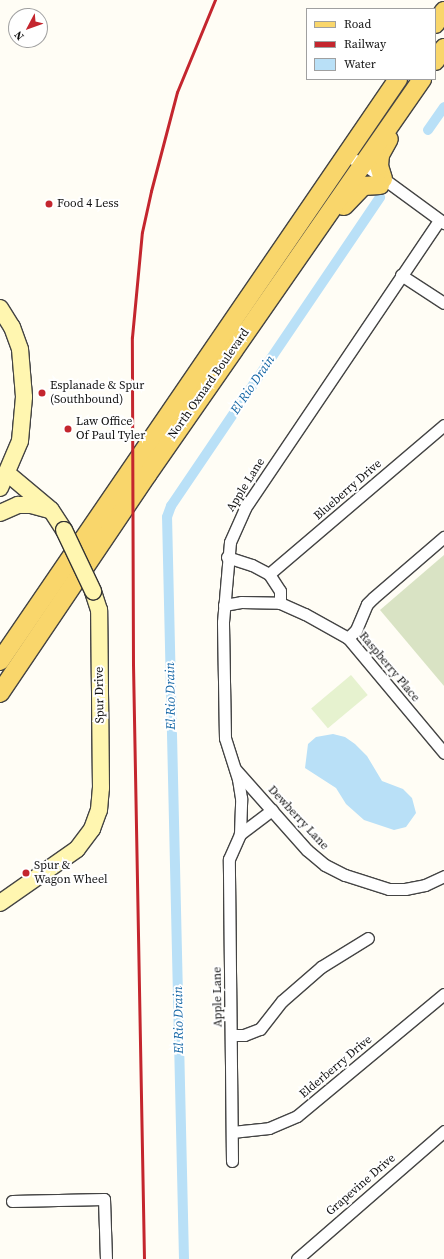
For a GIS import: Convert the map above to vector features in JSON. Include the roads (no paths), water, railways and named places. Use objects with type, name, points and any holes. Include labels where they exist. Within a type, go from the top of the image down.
[{"type":"main road","points":[[436,23],[444,11]]},
{"type":"main road","points":[[436,60],[444,48]]},
{"type":"main road","name":"North Oxnard Boulevard","points":[[0,661],[344,155],[397,80]]},
{"type":"main road","points":[[321,222],[341,208],[363,186],[382,182],[379,166],[380,155],[422,80]]},
{"type":"main road","name":"North Oxnard Boulevard","points":[[0,692],[321,222],[422,80]]},
{"type":"street","points":[[344,155],[420,208],[442,221]]},
{"type":"street","name":"Apple Lane","points":[[232,1161],[232,1035],[229,860],[240,834],[241,798],[225,741],[224,605],[227,557],[230,542],[245,508],[401,275],[442,221]]},
{"type":"street","points":[[401,275],[444,303]]},
{"type":"street","points":[[0,308],[12,327],[20,349],[23,370],[20,441],[3,481]]},
{"type":"street","name":"Blueberry Drive","points":[[270,574],[444,425]]},
{"type":"street","name":"Spur Drive","points":[[0,903],[77,849],[92,829],[99,810],[101,788],[99,610],[93,591],[64,530],[51,510],[3,481]]},
{"type":"street","points":[[0,513],[18,505],[31,505],[51,510]]},
{"type":"street","points":[[348,638],[356,630],[367,604],[444,537]]},
{"type":"street","points":[[227,557],[252,564],[270,574],[280,591],[280,603]]},
{"type":"street","name":"Raspberry Place","points":[[224,605],[241,602],[280,603],[305,614],[348,638],[444,753]]},
{"type":"street","name":"Dewberry Lane","points":[[233,766],[306,850],[325,865],[345,875],[389,889],[405,889],[425,885],[444,876]]},
{"type":"street","points":[[240,834],[272,810]]},
{"type":"street","points":[[232,1035],[244,1035],[260,1029],[282,1002],[320,967],[368,938]]},
{"type":"street","name":"Elderberry Drive","points":[[232,1132],[269,1128],[297,1116],[444,994]]},
{"type":"street","name":"Grapevine Drive","points":[[297,1259],[444,1131]]},
{"type":"street","points":[[12,1201],[104,1200],[106,1259]]},
{"type":"water","points":[[333,734],[345,737],[355,744],[367,756],[382,781],[403,789],[412,798],[416,813],[406,827],[394,830],[364,820],[346,804],[336,788],[305,768],[308,744],[316,737]]},
{"type":"waterway","points":[[428,130],[444,107]]},
{"type":"waterway","name":"El Rio Drain","points":[[184,1259],[167,517],[171,506],[380,197]]},
{"type":"railway","points":[[144,1259],[133,664],[132,337],[142,232],[151,191],[177,92],[215,0]]},
{"type":"place","name":"Food 4 Less","points":[[49,204]]},
{"type":"place","name":"Esplanade & Spur (Southbound)","points":[[42,393]]},
{"type":"place","name":"Law Office Of Paul Tyler","points":[[68,429]]},
{"type":"place","name":"Spur & Wagon Wheel","points":[[26,873]]}]
